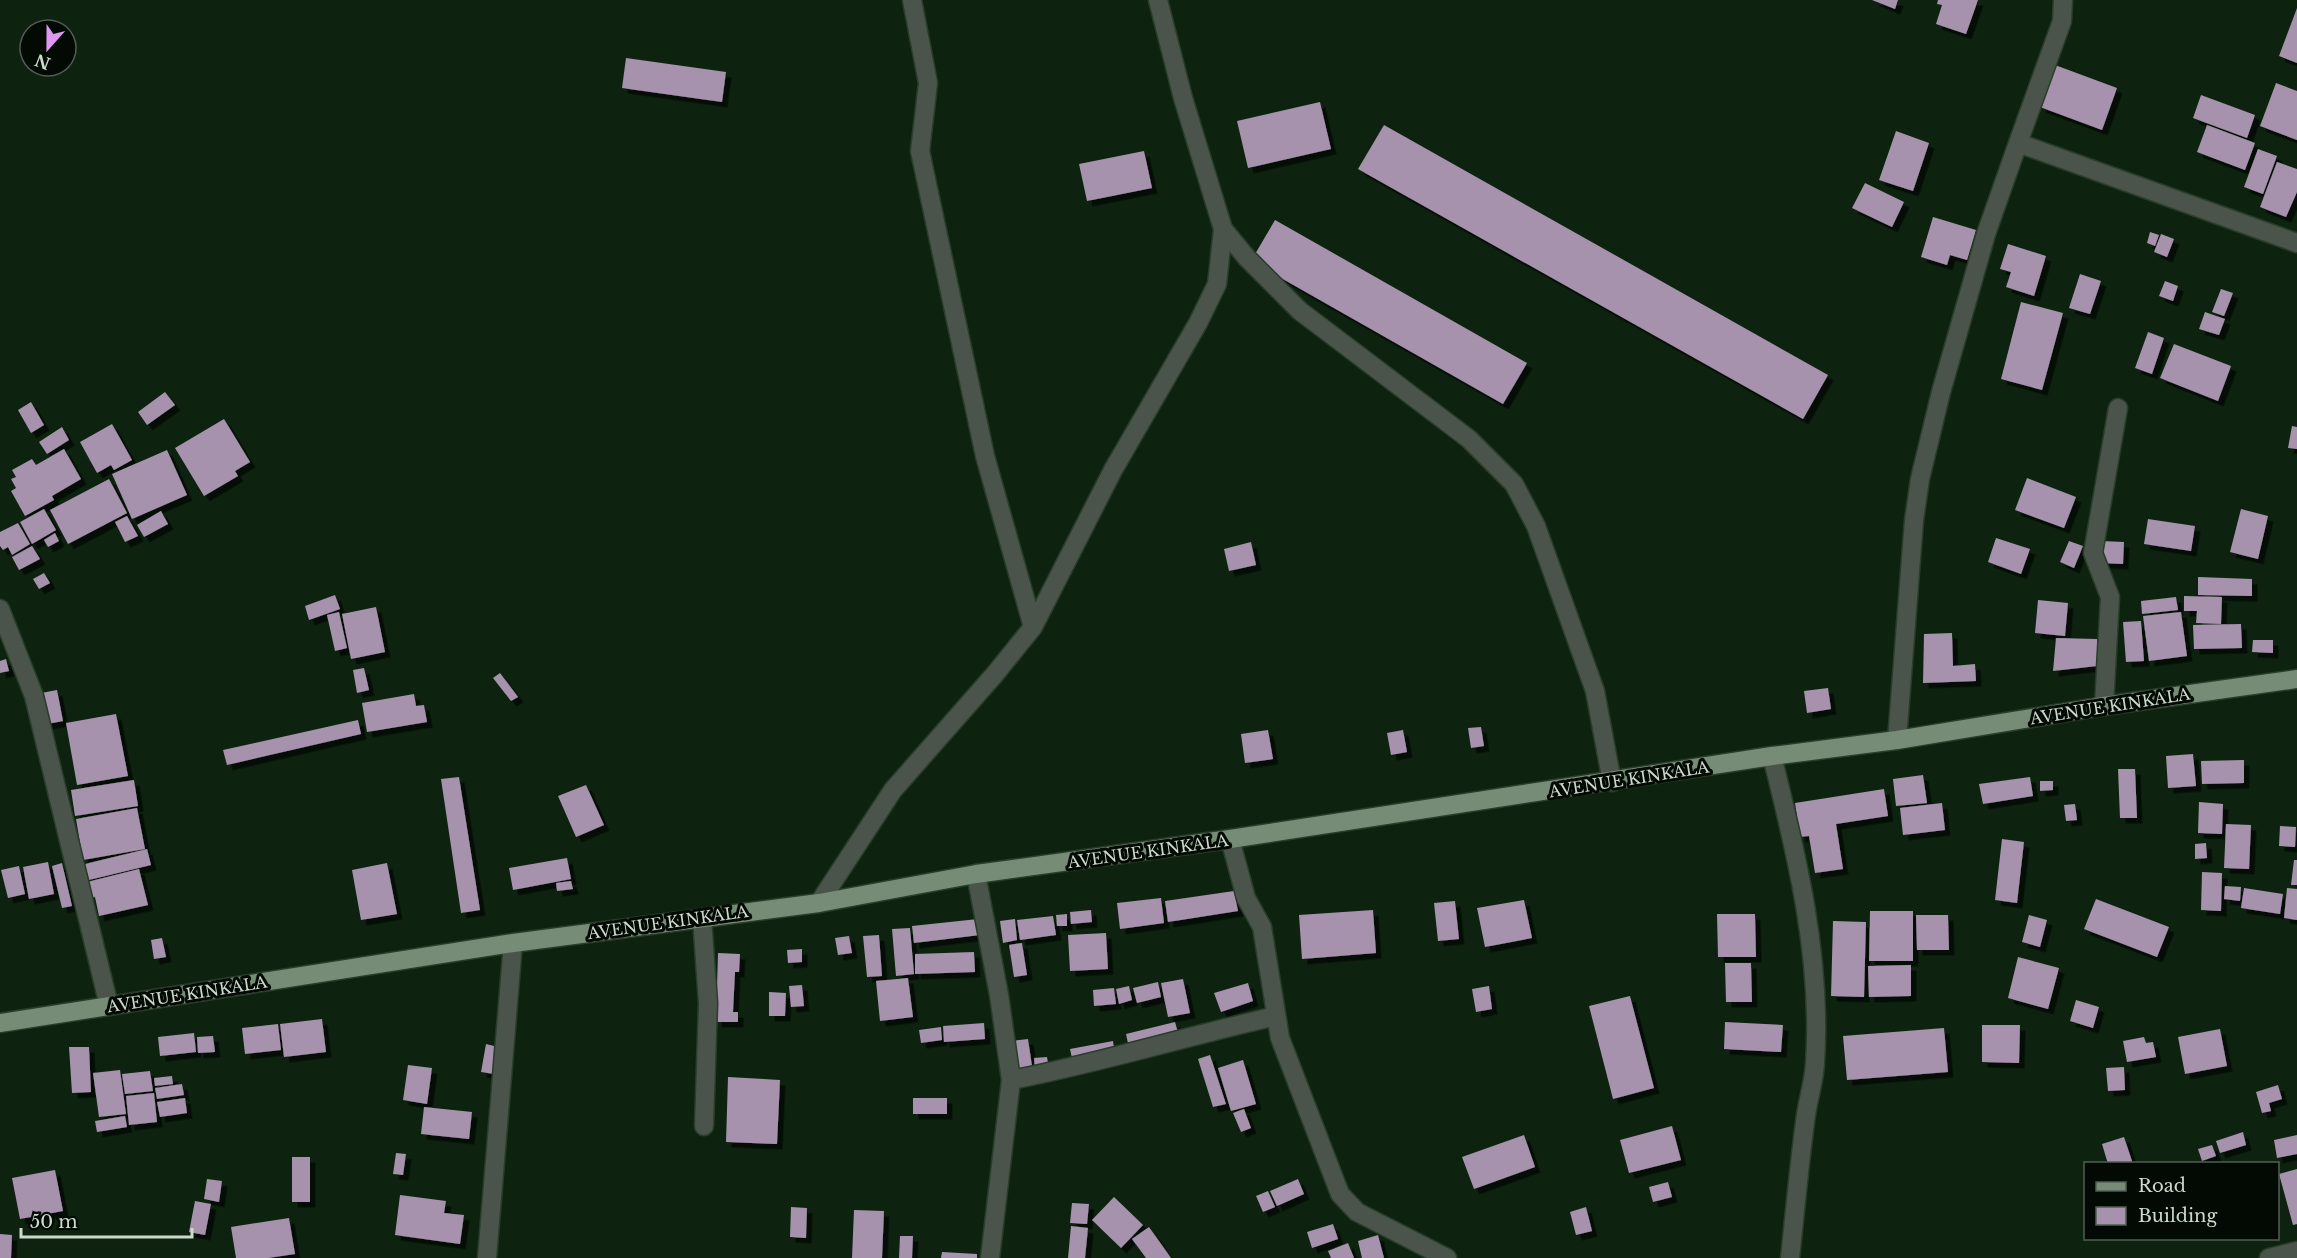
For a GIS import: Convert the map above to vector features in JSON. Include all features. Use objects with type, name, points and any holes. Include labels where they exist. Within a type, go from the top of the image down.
[{"type":"main road","name":"AVENUE KINKALA","points":[[0,1023],[513,943],[819,903],[976,874],[1230,840],[1772,756],[1897,740],[2104,706],[2297,679]]},
{"type":"street","points":[[912,0],[927,83],[920,151],[985,456],[1033,627]]},
{"type":"street","points":[[819,903],[893,790],[1033,627],[1113,470],[1198,322],[1216,284],[1222,229],[1183,98],[1158,0]]},
{"type":"street","points":[[1897,740],[1914,520],[1920,479],[1941,392],[1986,234],[2062,21],[2063,0]]},
{"type":"street","points":[[2018,143],[2297,243]]},
{"type":"street","points":[[1222,229],[1247,258],[1300,311],[1389,382],[1469,440],[1514,484],[1536,526],[1595,691],[1612,782]]},
{"type":"street","points":[[2104,706],[2110,597],[2093,553],[2118,408]]},
{"type":"street","points":[[0,609],[34,696],[109,1006]]},
{"type":"street","points":[[1772,756],[1800,869],[1813,966],[1816,1013],[1815,1064],[1805,1118],[1790,1258]]},
{"type":"street","points":[[1230,840],[1246,898],[1262,927],[1280,1038],[1340,1194],[1357,1212],[1447,1258]]},
{"type":"street","points":[[976,874],[999,995],[1011,1080],[990,1258]]},
{"type":"street","points":[[702,918],[708,1003],[704,1126]]},
{"type":"street","points":[[487,1258],[513,943]]},
{"type":"street","points":[[1011,1080],[1088,1065],[1203,1032],[1276,1016]]},
{"type":"street","points":[[2270,1258],[2297,1251]]},
{"type":"building","points":[[1872,0],[1898,0],[1895,9]]},
{"type":"building","points":[[1938,0],[1978,0],[1966,34],[1936,24],[1942,5],[1937,4]]},
{"type":"building","points":[[2297,8],[2297,63],[2279,56]]},
{"type":"building","points":[[626,58],[726,72],[722,102],[622,88]]},
{"type":"building","points":[[2055,65],[2117,88],[2102,130],[2040,107]]},
{"type":"building","points":[[2276,83],[2297,91],[2297,140],[2260,126]]},
{"type":"building","points":[[2201,95],[2255,115],[2247,138],[2193,118]]},
{"type":"building","points":[[1320,102],[1331,149],[1248,168],[1237,121]]},
{"type":"building","points":[[1384,125],[1828,375],[1803,419],[1358,169]]},
{"type":"building","points":[[2207,125],[2255,143],[2245,170],[2197,152]]},
{"type":"building","points":[[1896,131],[1929,143],[1913,191],[1879,180]]},
{"type":"building","points":[[2258,149],[2277,156],[2263,194],[2244,187]]},
{"type":"building","points":[[1144,151],[1152,188],[1087,201],[1079,164]]},
{"type":"building","points":[[2277,162],[2297,169],[2297,192],[2286,217],[2260,207]]},
{"type":"building","points":[[1865,183],[1904,202],[1892,227],[1852,208]]},
{"type":"building","points":[[1933,217],[1976,230],[1967,260],[1950,255],[1947,265],[1921,257]]},
{"type":"building","points":[[1275,220],[1527,363],[1503,404],[1251,261]]},
{"type":"building","points":[[2150,232],[2159,235],[2155,246],[2147,243]]},
{"type":"building","points":[[2161,234],[2174,239],[2167,257],[2154,252]]},
{"type":"building","points":[[2008,244],[2046,256],[2034,296],[2006,287],[2011,272],[2000,269]]},
{"type":"building","points":[[2080,274],[2101,281],[2090,314],[2069,308]]},
{"type":"building","points":[[2165,281],[2178,286],[2173,301],[2159,296]]},
{"type":"building","points":[[2221,289],[2233,293],[2224,316],[2212,312]]},
{"type":"building","points":[[2021,302],[2063,313],[2042,390],[2001,379]]},
{"type":"building","points":[[2205,312],[2225,319],[2219,335],[2199,329]]},
{"type":"building","points":[[2148,332],[2164,338],[2152,374],[2135,368]]},
{"type":"building","points":[[2174,344],[2231,366],[2218,401],[2160,378]]},
{"type":"building","points":[[165,392],[175,405],[147,425],[138,412]]},
{"type":"building","points":[[31,402],[44,425],[31,433],[18,410]]},
{"type":"building","points":[[224,419],[250,462],[235,471],[238,476],[204,496],[175,448]]},
{"type":"building","points":[[112,424],[132,460],[114,470],[111,465],[97,473],[80,442]]},
{"type":"building","points":[[2292,426],[2297,427],[2297,449],[2288,448]]},
{"type":"building","points":[[62,427],[69,440],[47,454],[39,442]]},
{"type":"building","points":[[64,449],[81,479],[52,496],[54,500],[25,516],[11,491],[16,488],[11,479],[16,477],[12,470],[32,459],[36,465]]},
{"type":"building","points":[[167,450],[187,495],[132,519],[112,474]]},
{"type":"building","points":[[2027,478],[2076,497],[2064,528],[2015,510]]},
{"type":"building","points":[[109,479],[127,513],[68,544],[50,510]]},
{"type":"building","points":[[44,509],[56,530],[32,544],[20,522]]},
{"type":"building","points":[[2241,509],[2268,516],[2258,559],[2230,552]]},
{"type":"building","points":[[161,511],[168,524],[144,537],[137,525]]},
{"type":"building","points":[[127,516],[138,536],[125,542],[115,522]]},
{"type":"building","points":[[2148,519],[2195,526],[2191,551],[2144,544]]},
{"type":"building","points":[[18,523],[30,544],[12,555],[8,547],[3,550],[0,546],[0,532]]},
{"type":"building","points":[[55,533],[59,541],[48,547],[44,540]]},
{"type":"building","points":[[1996,538],[2030,549],[2021,574],[1988,562]]},
{"type":"building","points":[[2069,541],[2083,546],[2074,568],[2060,562]]},
{"type":"building","points":[[2101,541],[2124,542],[2123,564],[2100,563]]},
{"type":"building","points":[[1251,542],[1256,565],[1229,571],[1224,549]]},
{"type":"building","points":[[32,546],[40,559],[19,570],[12,557]]},
{"type":"building","points":[[44,573],[50,583],[39,589],[33,579]]},
{"type":"building","points":[[2198,577],[2252,579],[2252,596],[2198,595]]},
{"type":"building","points":[[335,595],[340,609],[309,620],[305,606]]},
{"type":"building","points":[[2184,596],[2222,597],[2221,624],[2196,623],[2197,611],[2184,611]]},
{"type":"building","points":[[2176,597],[2178,610],[2142,614],[2141,601]]},
{"type":"building","points":[[2038,600],[2068,603],[2065,636],[2035,633]]},
{"type":"building","points":[[376,607],[385,652],[351,659],[342,614]]},
{"type":"building","points":[[339,612],[347,648],[335,651],[327,615]]},
{"type":"building","points":[[2181,612],[2187,656],[2149,661],[2143,616]]},
{"type":"building","points":[[2141,621],[2144,661],[2126,662],[2123,622]]},
{"type":"building","points":[[2241,624],[2242,648],[2194,649],[2193,625]]},
{"type":"building","points":[[1952,633],[1953,666],[1975,664],[1976,681],[1923,683],[1924,634]]},
{"type":"building","points":[[2056,638],[2097,639],[2097,666],[2053,671]]},
{"type":"building","points":[[2253,640],[2273,640],[2273,653],[2252,652]]},
{"type":"building","points":[[6,659],[9,671],[0,673],[0,661]]},
{"type":"building","points":[[364,668],[369,690],[357,693],[353,670]]},
{"type":"building","points":[[500,673],[518,697],[511,701],[493,678]]},
{"type":"building","points":[[1828,688],[1831,709],[1807,713],[1804,691]]},
{"type":"building","points":[[57,690],[63,721],[42,725],[36,694]]},
{"type":"building","points":[[414,694],[416,706],[424,705],[427,722],[367,732],[362,703]]},
{"type":"building","points":[[116,714],[128,776],[77,785],[66,723]]},
{"type":"building","points":[[358,720],[361,734],[227,765],[223,750]]},
{"type":"building","points":[[1481,727],[1484,746],[1471,748],[1468,728]]},
{"type":"building","points":[[1268,730],[1273,759],[1245,763],[1241,734]]},
{"type":"building","points":[[1403,730],[1407,752],[1391,755],[1387,733]]},
{"type":"building","points":[[2193,754],[2196,786],[2168,788],[2166,756]]},
{"type":"building","points":[[2244,760],[2244,783],[2202,784],[2201,761]]},
{"type":"building","points":[[2118,769],[2135,769],[2137,818],[2120,818]]},
{"type":"building","points":[[1923,775],[1927,803],[1896,806],[1893,779]]},
{"type":"building","points":[[459,777],[480,910],[461,913],[441,779]]},
{"type":"building","points":[[2030,777],[2033,796],[1983,804],[1979,784]]},
{"type":"building","points":[[134,780],[138,806],[75,816],[71,790]]},
{"type":"building","points":[[2040,781],[2053,781],[2053,790],[2040,791]]},
{"type":"building","points":[[586,785],[604,825],[576,837],[558,796]]},
{"type":"building","points":[[1884,789],[1888,816],[1836,824],[1843,869],[1815,873],[1809,836],[1800,837],[1795,803]]},
{"type":"building","points":[[2199,802],[2223,804],[2222,834],[2198,833]]},
{"type":"building","points":[[1942,803],[1945,830],[1903,835],[1900,808]]},
{"type":"building","points":[[2075,804],[2077,820],[2066,821],[2064,805]]},
{"type":"building","points":[[137,808],[145,849],[83,860],[76,819]]},
{"type":"building","points":[[2226,824],[2251,825],[2249,869],[2224,868]]},
{"type":"building","points":[[2280,826],[2296,827],[2295,847],[2279,846]]},
{"type":"building","points":[[2002,839],[2024,842],[2017,903],[1995,900]]},
{"type":"building","points":[[2206,843],[2207,858],[2195,859],[2195,844]]},
{"type":"building","points":[[147,849],[151,865],[89,880],[85,864]]},
{"type":"building","points":[[567,858],[571,879],[513,890],[509,868]]},
{"type":"building","points":[[2294,860],[2297,860],[2297,885],[2291,885]]},
{"type":"building","points":[[48,862],[54,894],[29,899],[23,867]]},
{"type":"building","points":[[62,863],[72,906],[62,908],[52,866]]},
{"type":"building","points":[[387,863],[397,914],[361,920],[352,870]]},
{"type":"building","points":[[19,866],[25,894],[8,898],[1,870]]},
{"type":"building","points":[[139,869],[148,905],[99,916],[95,897],[91,898],[87,882]]},
{"type":"building","points":[[2202,872],[2222,873],[2221,911],[2201,910]]},
{"type":"building","points":[[571,881],[573,889],[557,891],[556,883]]},
{"type":"building","points":[[2225,886],[2241,887],[2240,901],[2224,899]]},
{"type":"building","points":[[2244,888],[2283,894],[2280,914],[2241,908]]},
{"type":"building","points":[[2287,888],[2297,889],[2297,920],[2284,918]]},
{"type":"building","points":[[1234,891],[1238,911],[1168,922],[1165,901]]},
{"type":"building","points":[[1161,898],[1164,923],[1120,929],[1117,903]]},
{"type":"building","points":[[2096,899],[2169,927],[2157,957],[2084,929]]},
{"type":"building","points":[[1524,900],[1532,938],[1485,947],[1477,908]]},
{"type":"building","points":[[1455,901],[1459,939],[1438,941],[1434,903]]},
{"type":"building","points":[[1091,910],[1092,922],[1071,924],[1070,912]]},
{"type":"building","points":[[1373,910],[1376,953],[1302,959],[1299,915]]},
{"type":"building","points":[[1870,911],[1913,911],[1913,961],[1869,961]]},
{"type":"building","points":[[1067,914],[1067,926],[1057,926],[1056,915]]},
{"type":"building","points":[[1717,914],[1755,914],[1756,957],[1718,957]]},
{"type":"building","points":[[1916,915],[1948,915],[1949,950],[1917,950]]},
{"type":"building","points":[[2029,915],[2047,920],[2040,947],[2022,942]]},
{"type":"building","points":[[1053,916],[1056,935],[1020,940],[1017,920]]},
{"type":"building","points":[[978,919],[980,935],[914,943],[912,926]]},
{"type":"building","points":[[1015,919],[1017,940],[1003,943],[1000,921]]},
{"type":"building","points":[[1833,921],[1866,922],[1864,997],[1831,996]]},
{"type":"building","points":[[910,928],[914,974],[896,976],[892,929]]},
{"type":"building","points":[[1106,933],[1108,969],[1070,971],[1068,935]]},
{"type":"building","points":[[879,935],[882,976],[867,977],[863,936]]},
{"type":"building","points":[[849,936],[852,953],[838,955],[835,938]]},
{"type":"building","points":[[162,938],[166,957],[154,959],[151,940]]},
{"type":"building","points":[[1022,943],[1027,975],[1014,977],[1009,945]]},
{"type":"building","points":[[802,949],[802,962],[788,963],[787,950]]},
{"type":"building","points":[[974,952],[975,972],[915,974],[915,954]]},
{"type":"building","points":[[718,953],[740,954],[739,972],[735,972],[733,1012],[738,1012],[738,1022],[716,1022]]},
{"type":"building","points":[[2018,957],[2059,968],[2048,1009],[2008,998]]},
{"type":"building","points":[[1725,963],[1751,963],[1752,1002],[1726,1002]]},
{"type":"building","points":[[1911,965],[1911,996],[1869,997],[1868,966]]},
{"type":"building","points":[[908,978],[913,1017],[880,1021],[876,981]]},
{"type":"building","points":[[1183,979],[1190,1013],[1168,1017],[1161,983]]},
{"type":"building","points":[[1158,982],[1161,997],[1137,1003],[1133,988]]},
{"type":"building","points":[[1248,983],[1253,1001],[1221,1012],[1214,993]]},
{"type":"building","points":[[802,985],[804,1006],[791,1007],[789,986]]},
{"type":"building","points":[[1129,986],[1132,1000],[1119,1004],[1116,989]]},
{"type":"building","points":[[1489,986],[1492,1009],[1476,1012],[1472,989]]},
{"type":"building","points":[[1114,988],[1116,1004],[1094,1006],[1093,990]]},
{"type":"building","points":[[769,992],[786,993],[785,1016],[769,1016]]},
{"type":"building","points":[[1630,996],[1654,1088],[1613,1099],[1589,1006]]},
{"type":"building","points":[[2076,1000],[2099,1007],[2093,1028],[2070,1021]]},
{"type":"building","points":[[322,1019],[326,1052],[284,1057],[280,1024]]},
{"type":"building","points":[[1175,1022],[1179,1036],[1129,1048],[1126,1034]]},
{"type":"building","points":[[1725,1022],[1783,1025],[1781,1052],[1724,1049]]},
{"type":"building","points":[[984,1023],[985,1039],[944,1042],[943,1026]]},
{"type":"building","points":[[278,1024],[281,1050],[245,1054],[242,1028]]},
{"type":"building","points":[[1982,1025],[2020,1025],[2019,1063],[1982,1062]]},
{"type":"building","points":[[941,1027],[942,1040],[921,1043],[919,1030]]},
{"type":"building","points":[[1944,1028],[1948,1072],[1847,1080],[1843,1036]]},
{"type":"building","points":[[2220,1029],[2227,1066],[2185,1074],[2178,1037]]},
{"type":"building","points":[[194,1033],[196,1052],[160,1056],[158,1037]]},
{"type":"building","points":[[213,1036],[215,1052],[198,1053],[197,1037]]},
{"type":"building","points":[[2144,1037],[2146,1043],[2153,1042],[2156,1057],[2127,1062],[2123,1041]]},
{"type":"building","points":[[1028,1039],[1033,1073],[1016,1076],[1011,1041]]},
{"type":"building","points":[[1113,1041],[1115,1054],[1073,1063],[1070,1049]]},
{"type":"building","points":[[486,1044],[498,1047],[494,1074],[481,1072]]},
{"type":"building","points":[[69,1047],[89,1047],[91,1092],[72,1093]]},
{"type":"building","points":[[1210,1055],[1226,1104],[1213,1107],[1198,1059]]},
{"type":"building","points":[[1047,1057],[1049,1068],[1035,1070],[1034,1058]]},
{"type":"building","points":[[1243,1060],[1256,1104],[1231,1111],[1218,1068]]},
{"type":"building","points":[[408,1065],[432,1068],[427,1104],[403,1100]]},
{"type":"building","points":[[2124,1067],[2125,1090],[2108,1091],[2106,1068]]},
{"type":"building","points":[[120,1070],[126,1114],[99,1117],[93,1073]]},
{"type":"building","points":[[150,1071],[153,1091],[125,1094],[122,1074]]},
{"type":"building","points":[[172,1076],[173,1084],[155,1086],[154,1078]]},
{"type":"building","points":[[728,1077],[780,1080],[777,1144],[726,1142]]},
{"type":"building","points":[[182,1084],[184,1095],[157,1099],[155,1088]]},
{"type":"building","points":[[2278,1085],[2282,1099],[2269,1103],[2271,1111],[2262,1113],[2256,1092]]},
{"type":"building","points":[[154,1093],[157,1122],[129,1125],[126,1096]]},
{"type":"building","points":[[185,1098],[187,1113],[160,1117],[157,1102]]},
{"type":"building","points":[[913,1098],[947,1098],[947,1114],[913,1114]]},
{"type":"building","points":[[424,1107],[472,1112],[469,1139],[421,1134]]},
{"type":"building","points":[[1244,1109],[1251,1128],[1241,1132],[1233,1113]]},
{"type":"building","points":[[125,1116],[127,1127],[97,1132],[95,1121]]},
{"type":"building","points":[[1672,1126],[1681,1160],[1629,1173],[1620,1140]]},
{"type":"building","points":[[2243,1132],[2246,1145],[2220,1153],[2216,1141]]},
{"type":"building","points":[[1524,1135],[1535,1167],[1474,1189],[1462,1157]]},
{"type":"building","points":[[2297,1135],[2297,1154],[2277,1158],[2274,1140]]},
{"type":"building","points":[[2124,1137],[2132,1162],[2107,1162],[2102,1144]]},
{"type":"building","points":[[2212,1145],[2216,1156],[2202,1161],[2198,1149]]},
{"type":"building","points":[[396,1153],[406,1154],[403,1175],[393,1174]]},
{"type":"building","points":[[292,1157],[310,1157],[310,1202],[292,1202]]},
{"type":"building","points":[[2297,1169],[2297,1224],[2293,1225],[2279,1174]]},
{"type":"building","points":[[55,1170],[63,1211],[20,1219],[12,1178]]},
{"type":"building","points":[[207,1179],[222,1181],[219,1202],[204,1199]]},
{"type":"building","points":[[1298,1179],[1304,1194],[1277,1206],[1270,1191]]},
{"type":"building","points":[[1668,1182],[1672,1197],[1653,1202],[1649,1187]]},
{"type":"building","points":[[1268,1191],[1275,1207],[1263,1212],[1256,1196]]},
{"type":"building","points":[[400,1195],[446,1201],[444,1213],[464,1215],[460,1244],[395,1235]]},
{"type":"building","points":[[1114,1197],[1143,1225],[1121,1248],[1092,1220]]},
{"type":"building","points":[[195,1201],[211,1204],[205,1235],[189,1232]]},
{"type":"building","points":[[1072,1203],[1089,1204],[1087,1224],[1070,1223]]},
{"type":"building","points":[[791,1207],[807,1208],[806,1238],[790,1237]]},
{"type":"building","points":[[1586,1207],[1592,1231],[1576,1235],[1570,1212]]},
{"type":"building","points":[[854,1210],[884,1211],[882,1258],[852,1258]]},
{"type":"building","points":[[289,1218],[295,1254],[268,1258],[236,1258],[231,1227]]},
{"type":"building","points":[[1333,1224],[1338,1239],[1312,1248],[1307,1232]]},
{"type":"building","points":[[1071,1226],[1088,1228],[1085,1258],[1068,1258]]},
{"type":"building","points":[[1149,1227],[1171,1258],[1146,1258],[1132,1239]]},
{"type":"building","points":[[0,1234],[12,1235],[11,1258],[0,1258]]},
{"type":"building","points":[[1378,1235],[1384,1258],[1362,1258],[1358,1241]]},
{"type":"building","points":[[900,1236],[913,1236],[912,1258],[899,1258]]},
{"type":"building","points":[[1348,1243],[1354,1258],[1331,1258],[1328,1251]]},
{"type":"building","points":[[942,1252],[977,1254],[977,1258],[941,1258]]}]
